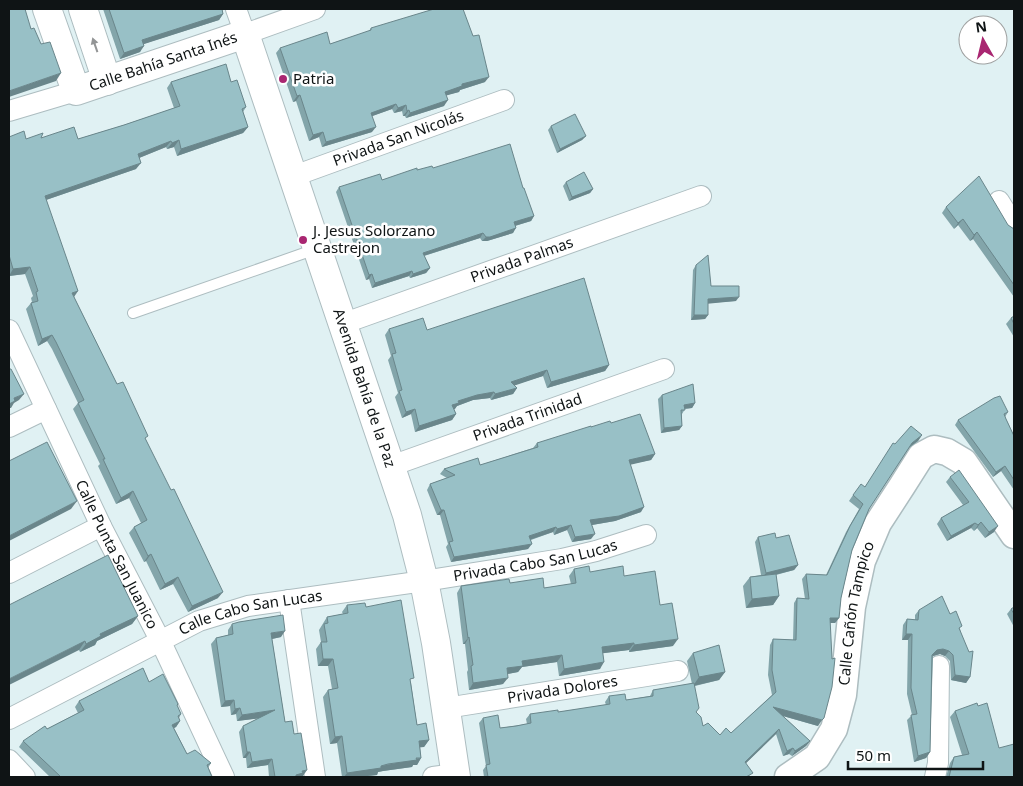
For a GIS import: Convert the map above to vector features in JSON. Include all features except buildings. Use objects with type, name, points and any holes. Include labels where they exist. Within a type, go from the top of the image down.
[{"type":"main road","points":[[47,9],[76,91]]},
{"type":"main road","points":[[83,9],[107,81]]},
{"type":"main road","name":"Calle Bahía Santa Inés","points":[[76,91],[245,34]]},
{"type":"main road","name":"Avenida Bahía de la Paz","points":[[245,34],[407,515],[424,581],[446,708],[448,776]]},
{"type":"street","name":"Avenida Bahía de la Paz","points":[[236,9],[245,34]]},
{"type":"street","name":"Calle Bahía Santa Inés","points":[[245,34],[315,9]]},
{"type":"street","name":"Calle Bahía Santa Inés","points":[[9,110],[76,91]]},
{"type":"street","name":"Privada San Nicolás","points":[[294,176],[504,100]]},
{"type":"street","name":"Privada Palmas","points":[[342,324],[701,196]]},
{"type":"street","points":[[999,201],[1014,225]]},
{"type":"street","name":"Calle Punta San Juanico","points":[[9,330],[101,526],[160,640],[224,777]]},
{"type":"street","name":"Privada Trinidad","points":[[391,466],[664,370]]},
{"type":"street","points":[[9,427],[46,409]]},
{"type":"street","name":"Calle Cañón Tampico","points":[[788,777],[817,757],[834,730],[843,695],[852,607],[862,561],[878,523],[921,456],[934,449],[947,452],[964,462],[1014,534]]},
{"type":"street","points":[[9,573],[101,526]]},
{"type":"street","name":"Privada Cabo San Lucas","points":[[424,581],[562,559],[596,551],[646,535]]},
{"type":"street","name":"Calle Cabo San Lucas","points":[[9,719],[198,621],[222,613],[248,606],[424,581]]},
{"type":"street","points":[[289,600],[315,777]]},
{"type":"street","points":[[935,777],[938,763],[939,666]]},
{"type":"street","name":"Privada Dolores","points":[[446,708],[678,671]]},
{"type":"street","points":[[9,760],[25,777]]},
{"type":"lane","points":[[133,314],[317,248]]},
{"type":"place","name":"Patria","points":[[283,79]]},
{"type":"place","name":"J. Jesus Solorzano Castrejon","points":[[303,240]]}]
